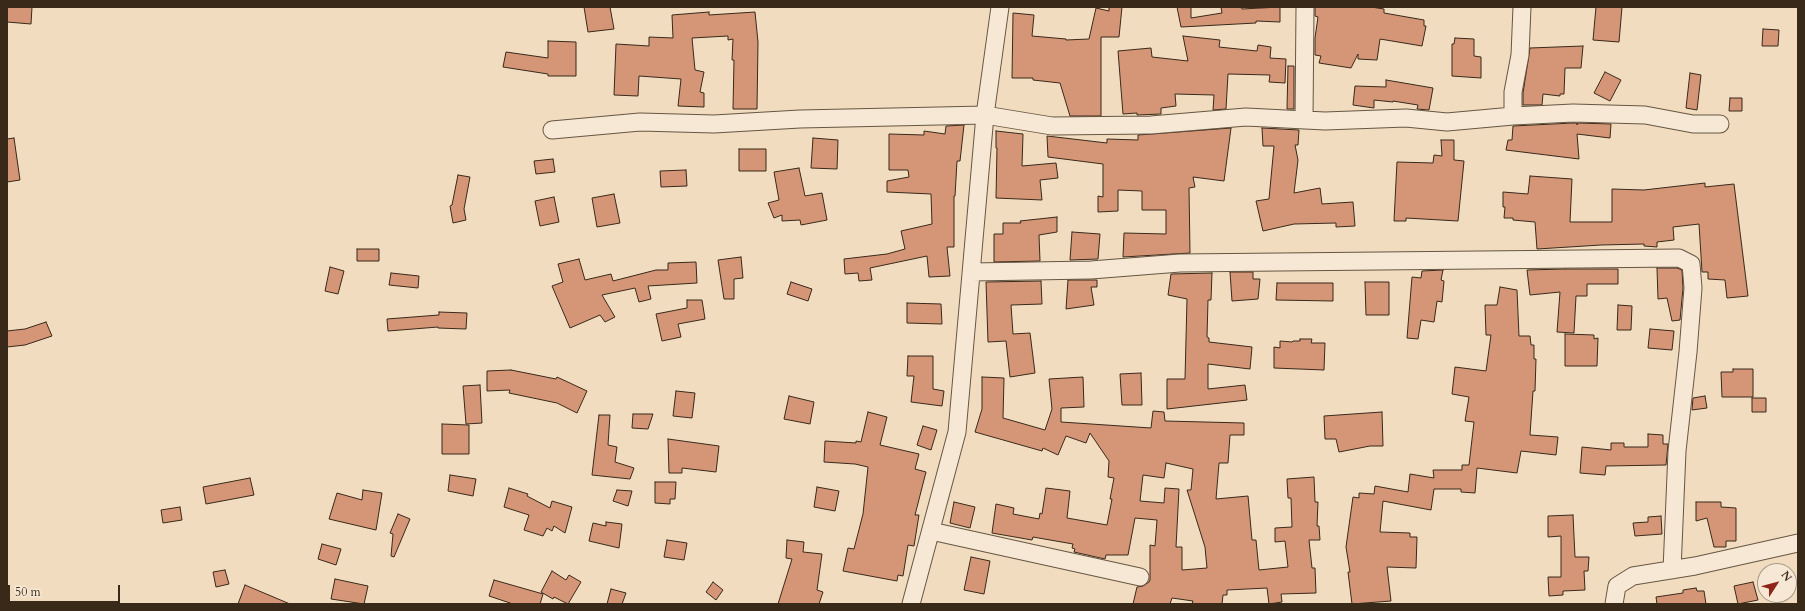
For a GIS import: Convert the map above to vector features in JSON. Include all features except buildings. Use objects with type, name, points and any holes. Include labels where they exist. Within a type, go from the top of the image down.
[{"type":"street","points":[[911,604],[958,432],[985,115],[1000,7]]},
{"type":"street","points":[[1304,120],[1305,7]]},
{"type":"street","points":[[1513,116],[1513,92],[1520,55],[1522,7]]},
{"type":"street","points":[[552,130],[640,122],[714,124],[800,119],[985,115],[1052,126],[1151,125],[1246,117],[1325,121],[1406,118],[1448,122],[1513,116],[1573,113],[1645,115],[1693,124],[1720,124]]},
{"type":"street","points":[[972,272],[1091,270],[1180,263],[1679,258],[1691,264],[1694,288],[1677,451],[1672,570]]},
{"type":"street","points":[[931,531],[1140,577]]},
{"type":"street","points":[[1614,604],[1615,590],[1617,586],[1624,580],[1633,576],[1672,570],[1798,543]]}]
